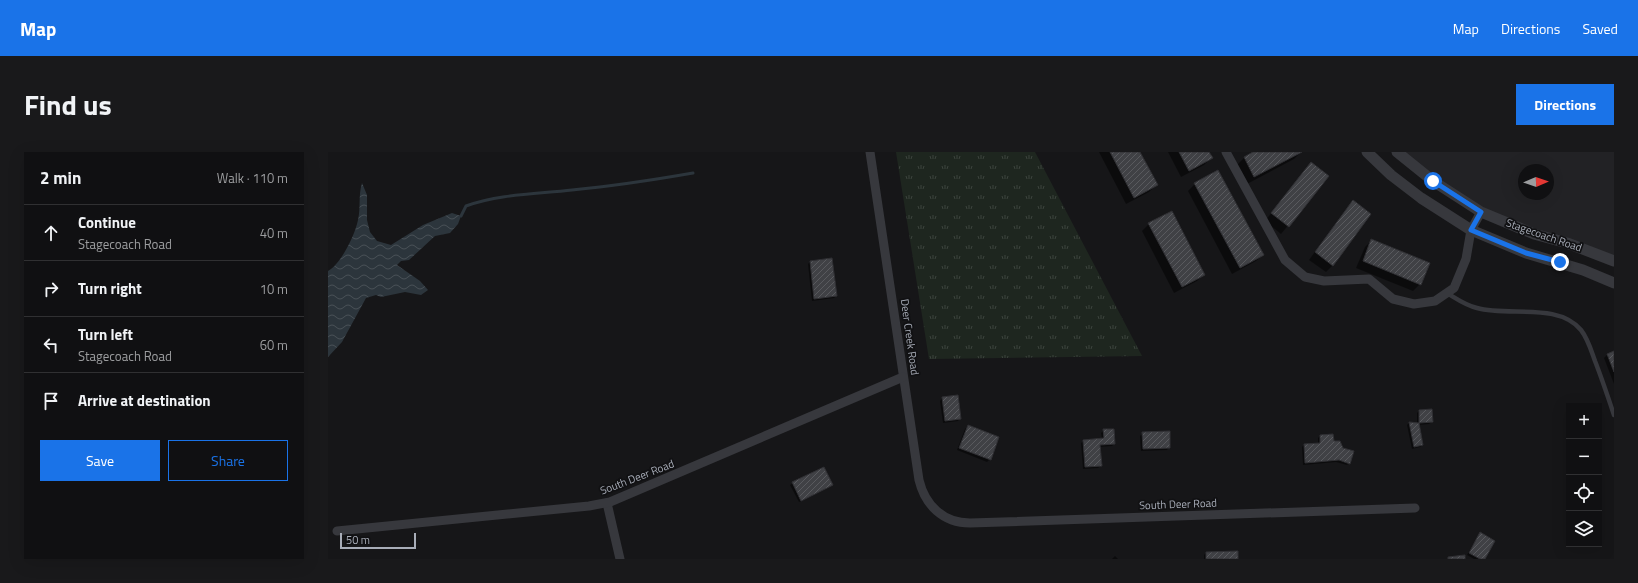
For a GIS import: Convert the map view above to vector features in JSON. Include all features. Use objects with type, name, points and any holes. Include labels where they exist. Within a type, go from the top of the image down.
[{"type":"street","name":"Deer Creek Road","points":[[870,152],[918,480],[927,502],[944,517]]},
{"type":"street","points":[[1226,152],[1285,260],[1305,278],[1324,281],[1369,279],[1393,299],[1414,304],[1435,301],[1454,288],[1466,259],[1471,230],[1481,212]]},
{"type":"street","name":"Stagecoach Road","points":[[1367,152],[1391,175],[1421,198],[1471,230],[1526,253],[1584,270],[1614,284]]},
{"type":"street","name":"Stagecoach Road","points":[[1397,152],[1433,181],[1481,212],[1534,234],[1592,252],[1614,261]]},
{"type":"street","name":"South Deer Road","points":[[337,531],[607,503],[628,496],[903,376]]},
{"type":"street","points":[[607,503],[620,559]]},
{"type":"street","name":"South Deer Road","points":[[944,517],[955,521],[970,523],[1415,508]]},
{"type":"lane","points":[[1447,293],[1462,303],[1478,308],[1527,313],[1546,313],[1563,316],[1574,323],[1587,338],[1606,387],[1614,415]]},
{"type":"shaded area","points":[[1397,152],[1614,152],[1614,261],[1481,212]]},
{"type":"green space","points":[[896,152],[1035,152],[1142,356],[929,359]]},
{"type":"water","points":[[362,183],[367,195],[367,220],[370,232],[377,241],[391,245],[423,225],[452,213],[461,216],[458,224],[450,233],[435,236],[409,260],[401,261],[397,265],[420,281],[428,290],[421,295],[405,292],[381,297],[376,295],[366,298],[342,342],[328,357],[328,271],[338,262],[354,233],[359,215]]},
{"type":"building","points":[[1110,152],[1140,152],[1158,185],[1134,198]]},
{"type":"building","points":[[1179,152],[1209,152],[1213,158],[1189,171]]},
{"type":"building","points":[[1253,152],[1302,152],[1254,177],[1244,157]]},
{"type":"building","points":[[1311,162],[1329,176],[1289,227],[1271,213]]},
{"type":"building","points":[[1218,170],[1264,255],[1240,268],[1194,183]]},
{"type":"building","points":[[1353,200],[1371,214],[1333,266],[1315,252]]},
{"type":"building","points":[[1172,211],[1205,275],[1182,287],[1148,223]]},
{"type":"building","points":[[1371,239],[1430,263],[1421,285],[1363,261]]},
{"type":"building","points":[[832,258],[837,296],[814,299],[810,261]]},
{"type":"building","points":[[1614,351],[1614,372],[1607,354]]},
{"type":"building","points":[[958,395],[961,419],[945,421],[942,397]]},
{"type":"building","points":[[1432,409],[1433,422],[1419,423],[1419,410]]},
{"type":"building","points":[[1409,422],[1419,423],[1423,445],[1414,447]]},
{"type":"building","points":[[968,425],[999,437],[991,460],[959,448]]},
{"type":"building","points":[[1103,429],[1114,429],[1115,444],[1100,445],[1102,466],[1085,467],[1083,440],[1104,438]]},
{"type":"building","points":[[1170,431],[1170,448],[1143,449],[1142,432]]},
{"type":"building","points":[[1333,434],[1334,441],[1340,441],[1343,448],[1354,451],[1350,464],[1339,460],[1305,463],[1304,444],[1320,443],[1320,435]]},
{"type":"building","points":[[824,467],[833,485],[801,501],[792,482]]},
{"type":"building","points":[[1480,532],[1495,541],[1485,559],[1480,559],[1469,553]]},
{"type":"building","points":[[1238,551],[1238,559],[1206,559],[1206,552]]},
{"type":"building","points":[[1465,555],[1465,559],[1448,559],[1448,557]]},
{"type":"waterway","points":[[461,216],[466,206],[492,199],[618,185],[693,173]]},
{"type":"route","points":[[1433,181],[1481,212],[1471,230],[1526,253],[1560,262]]}]
